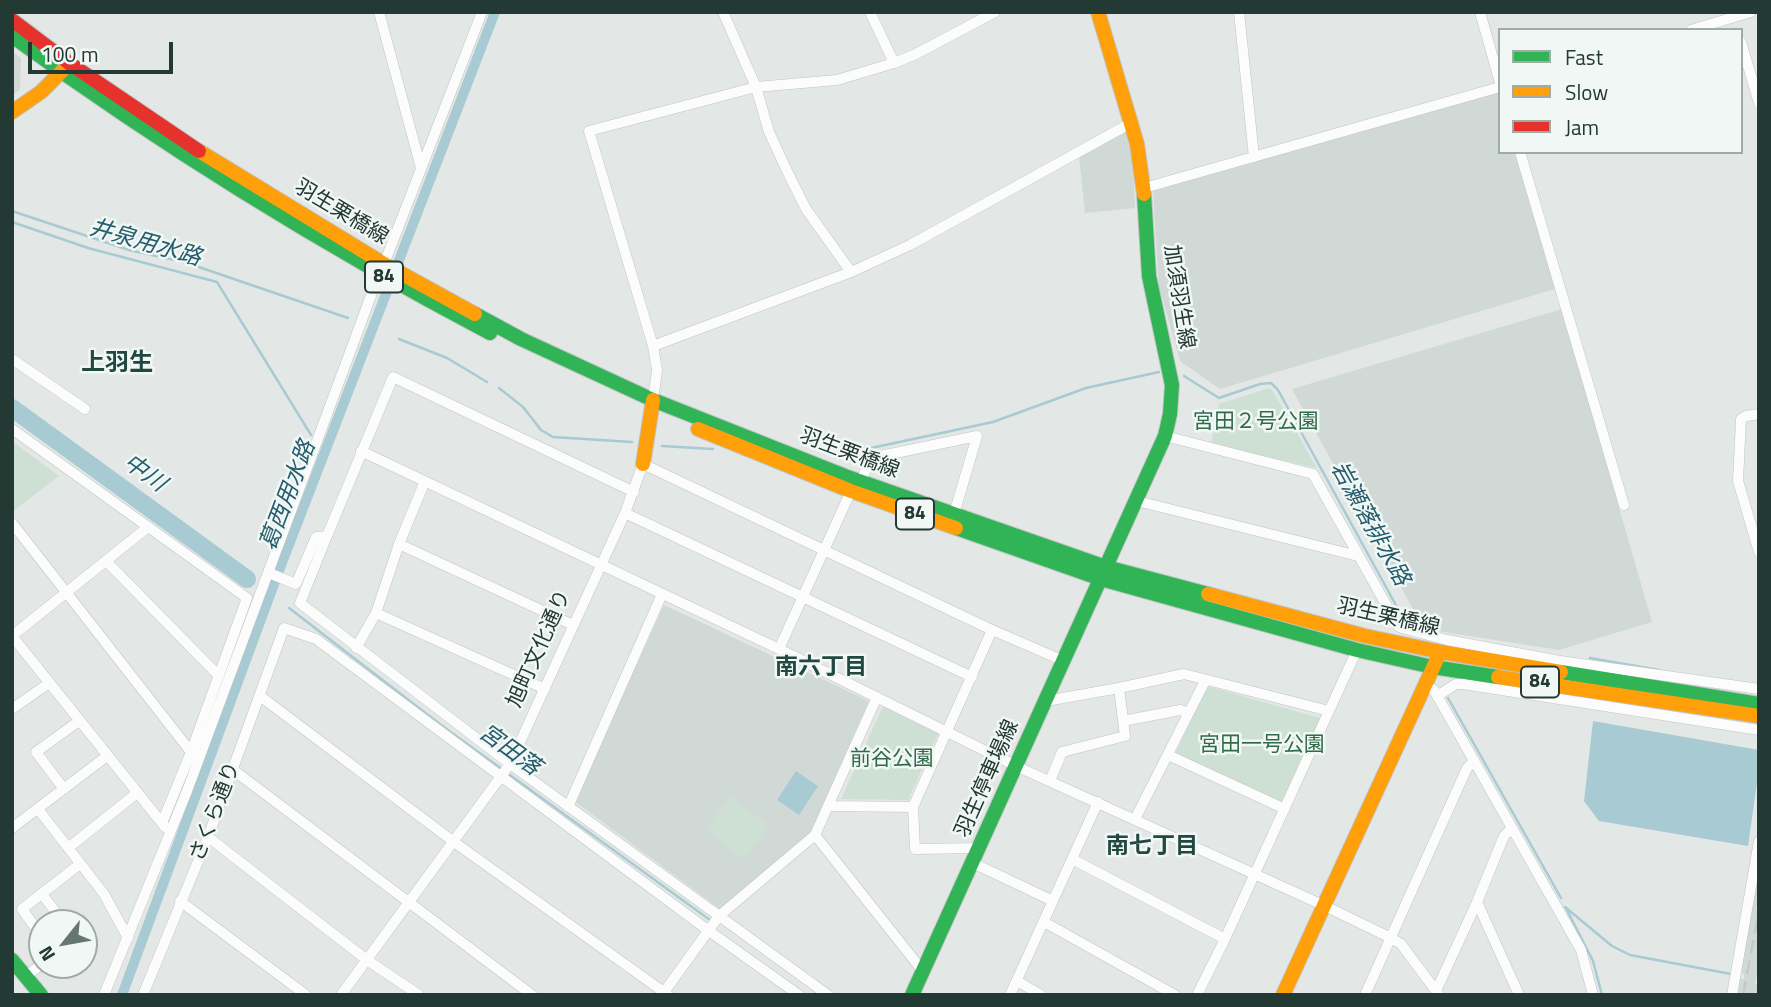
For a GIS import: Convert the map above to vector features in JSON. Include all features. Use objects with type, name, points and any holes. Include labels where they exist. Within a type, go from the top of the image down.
[{"type":"main road","name":"加須羽生線","points":[[1098,12],[1137,144],[1144,188],[1149,276],[1172,385],[1165,436],[1103,573]]},
{"type":"main road","name":"羽生栗橋線","points":[[12,20],[66,68],[195,163],[382,269],[652,404],[856,486],[1103,573],[1357,650],[1433,667],[1759,704]]},
{"type":"main road","name":"羽生栗橋線","points":[[12,36],[66,68]]},
{"type":"main road","points":[[12,112],[41,92],[66,68]]},
{"type":"main road","name":"旭町文化通り","points":[[643,464],[652,404]]},
{"type":"main road","name":"羽生栗橋線","points":[[856,486],[954,514],[1103,573],[1365,635],[1444,646],[1759,716]]},
{"type":"main road","name":"羽生停車場線","points":[[918,992],[922,971],[1018,767],[1103,573]]},
{"type":"main road","points":[[1283,995],[1444,646]]},
{"type":"main road","points":[[12,960],[41,995]]},
{"type":"street","points":[[379,12],[421,169]]},
{"type":"street","points":[[104,995],[170,832],[482,12]]},
{"type":"street","points":[[723,12],[756,87],[769,132],[787,171],[806,209],[851,272]]},
{"type":"street","points":[[870,12],[894,63]]},
{"type":"street","points":[[652,404],[657,370],[653,346],[589,131],[756,87],[837,80],[916,54],[995,12]]},
{"type":"street","points":[[1239,12],[1254,157]]},
{"type":"street","points":[[1480,12],[1498,78]]},
{"type":"street","points":[[1697,28],[1733,15],[1751,12]]},
{"type":"street","points":[[1743,49],[1759,103]]},
{"type":"street","points":[[1144,188],[1498,86]]},
{"type":"street","points":[[653,346],[851,272],[910,246],[1131,123]]},
{"type":"street","points":[[1521,154],[1624,505]]},
{"type":"street","points":[[12,359],[85,409]]},
{"type":"street","points":[[634,492],[393,377],[300,603],[510,764],[828,995]]},
{"type":"street","points":[[1759,414],[1746,415],[1741,419],[1738,481],[1759,552]]},
{"type":"street","points":[[12,429],[247,598],[162,823]]},
{"type":"street","points":[[779,649],[871,458],[977,436],[954,514]]},
{"type":"street","points":[[1165,436],[1313,474],[1398,626],[1444,646],[1759,689]]},
{"type":"street","points":[[361,451],[779,649],[1018,767],[1391,938],[1401,944],[1438,993],[1504,836],[1512,828]]},
{"type":"street","points":[[643,464],[1063,661]]},
{"type":"street","name":"旭町文化通り","points":[[341,995],[510,764],[625,513],[643,464]]},
{"type":"street","points":[[356,648],[376,613],[399,544],[425,481]]},
{"type":"street","points":[[1137,500],[1358,556]]},
{"type":"street","points":[[625,513],[972,677]]},
{"type":"street","points":[[12,523],[191,752]]},
{"type":"street","points":[[148,527],[12,636],[170,832]]},
{"type":"street","points":[[269,573],[296,584],[316,537],[327,536]]},
{"type":"street","points":[[399,544],[573,625]]},
{"type":"street","points":[[106,561],[219,676]]},
{"type":"street","points":[[568,807],[662,594]]},
{"type":"street","points":[[376,613],[545,689]]},
{"type":"street","name":"さくら通り","points":[[143,995],[208,836],[284,628],[316,639],[500,776]]},
{"type":"street","points":[[980,848],[915,849],[913,807],[992,630]]},
{"type":"street","points":[[1197,995],[1357,650]]},
{"type":"street","points":[[1046,701],[1184,674],[1329,711]]},
{"type":"street","points":[[1135,819],[1205,681]]},
{"type":"street","points":[[12,709],[49,683]]},
{"type":"street","points":[[1437,696],[1456,684],[1463,684],[1759,730]]},
{"type":"street","points":[[1424,685],[1434,690],[1581,950],[1593,995]]},
{"type":"street","points":[[1050,781],[1062,752],[1125,736],[1119,688]]},
{"type":"street","points":[[260,696],[454,842],[664,994],[719,916],[815,835],[877,697]]},
{"type":"street","points":[[1123,721],[1180,710],[1189,713]]},
{"type":"street","points":[[64,789],[36,752],[79,721]]},
{"type":"street","points":[[1168,755],[1285,808]]},
{"type":"street","points":[[12,828],[107,756]]},
{"type":"street","points":[[1365,995],[1467,768],[1474,761]]},
{"type":"street","points":[[232,769],[532,995]]},
{"type":"street","points":[[500,776],[799,995]]},
{"type":"street","points":[[68,848],[137,793]]},
{"type":"street","points":[[1010,995],[1098,802]]},
{"type":"street","points":[[829,806],[913,807]]},
{"type":"street","points":[[38,809],[104,894],[128,938]]},
{"type":"street","points":[[815,835],[922,971]]},
{"type":"street","points":[[208,836],[367,960],[419,995]]},
{"type":"street","points":[[1732,995],[1759,841]]},
{"type":"street","points":[[1072,859],[1225,939]]},
{"type":"street","points":[[973,863],[1053,901]]},
{"type":"street","points":[[28,917],[22,909],[80,864]]},
{"type":"street","points":[[42,894],[53,909]]},
{"type":"street","points":[[180,901],[306,995]]},
{"type":"street","points":[[1477,902],[1519,995]]},
{"type":"street","points":[[1044,922],[1175,995]]},
{"type":"street","points":[[1017,981],[1041,995]]},
{"type":"shaded area","points":[[12,51],[21,58],[20,90],[12,95]]},
{"type":"shaded area","points":[[1498,91],[1498,154],[1517,154],[1555,289],[1220,389],[1180,361],[1159,286],[1153,191]]},
{"type":"shaded area","points":[[1123,132],[1126,133],[1133,164],[1135,208],[1085,213],[1079,157]]},
{"type":"shaded area","points":[[1562,309],[1652,622],[1559,650],[1424,629],[1292,389]]},
{"type":"shaded area","points":[[664,605],[869,701],[811,832],[720,909],[574,801]]},
{"type":"shaded area","points":[[1759,858],[1759,976],[1755,983],[1759,992],[1758,995],[1736,995],[1739,979],[1744,979],[1744,974],[1740,972]]},
{"type":"green space","name":"宮田２号公園","points":[[1269,388],[1317,468],[1211,444],[1219,404]]},
{"type":"green space","points":[[12,441],[59,476],[12,512]]},
{"type":"green space","name":"宮田一号公園","points":[[1207,686],[1323,719],[1284,804],[1175,754]]},
{"type":"green space","name":"前谷公園","points":[[883,706],[939,732],[908,800],[841,799]]},
{"type":"green space","points":[[730,797],[769,826],[745,859],[706,830]]},
{"type":"water","points":[[1593,721],[1759,750],[1759,769],[1748,846],[1599,821],[1584,801]]},
{"type":"water","points":[[796,771],[818,786],[799,815],[777,800]]},
{"type":"waterway","name":"葛西用水路","points":[[122,995],[280,568],[495,12]]},
{"type":"waterway","points":[[12,211],[129,250],[184,262],[348,318]]},
{"type":"waterway","name":"井泉用水路","points":[[12,222],[88,248],[217,282],[311,435]]},
{"type":"waterway","name":"岩瀬落排水路","points":[[399,339],[447,358],[487,382]]},
{"type":"waterway","name":"岩瀬落排水路","points":[[824,448],[871,448],[993,422],[1086,388],[1159,372]]},
{"type":"waterway","name":"岩瀬落排水路","points":[[1184,376],[1219,398],[1260,384],[1271,383],[1278,390],[1403,618]]},
{"type":"waterway","name":"岩瀬落排水路","points":[[499,388],[523,407],[541,430],[553,437],[632,442]]},
{"type":"waterway","name":"中川","points":[[12,408],[247,579]]},
{"type":"waterway","name":"岩瀬落排水路","points":[[662,446],[713,449]]},
{"type":"waterway","name":"宮田落","points":[[289,608],[441,725],[710,920]]},
{"type":"waterway","points":[[1590,658],[1659,670]]},
{"type":"waterway","name":"岩瀬落排水路","points":[[1448,698],[1561,898]]},
{"type":"waterway","points":[[1565,907],[1612,946],[1630,955],[1731,974]]},
{"type":"waterway","name":"岩瀬落排水路","points":[[1567,910],[1593,961],[1602,995]]},
{"type":"railway","points":[[1743,995],[1759,911]]},
{"type":"traffic: fast","points":[[12,36],[127,117],[245,193],[366,265],[490,333]]},
{"type":"traffic: fast","points":[[912,995],[1165,436],[1172,385],[1149,276],[1144,194]]},
{"type":"traffic: fast","points":[[475,314],[521,339],[653,400],[845,476],[1106,567],[1208,594]]},
{"type":"traffic: fast","points":[[956,528],[1101,579],[1357,650],[1433,667],[1498,677]]},
{"type":"traffic: fast","points":[[1561,672],[1759,704]]},
{"type":"traffic: fast","points":[[12,960],[41,995]]},
{"type":"traffic: slow","points":[[1098,12],[1137,144],[1144,194]]},
{"type":"traffic: slow","points":[[12,112],[41,92],[67,66]]},
{"type":"traffic: slow","points":[[199,151],[384,264],[475,314]]},
{"type":"traffic: slow","points":[[643,464],[653,400]]},
{"type":"traffic: slow","points":[[698,429],[851,491],[956,528]]},
{"type":"traffic: slow","points":[[1208,594],[1365,636],[1561,672]]},
{"type":"traffic: slow","points":[[1283,995],[1437,659]]},
{"type":"traffic: slow","points":[[1498,677],[1759,716]]},
{"type":"traffic: jam","points":[[12,20],[69,63],[199,151]]},
{"type":"district","name":"上羽生","points":[[117,364]]},
{"type":"district","name":"南六丁目","points":[[821,668]]},
{"type":"district","name":"南七丁目","points":[[1152,847]]}]
